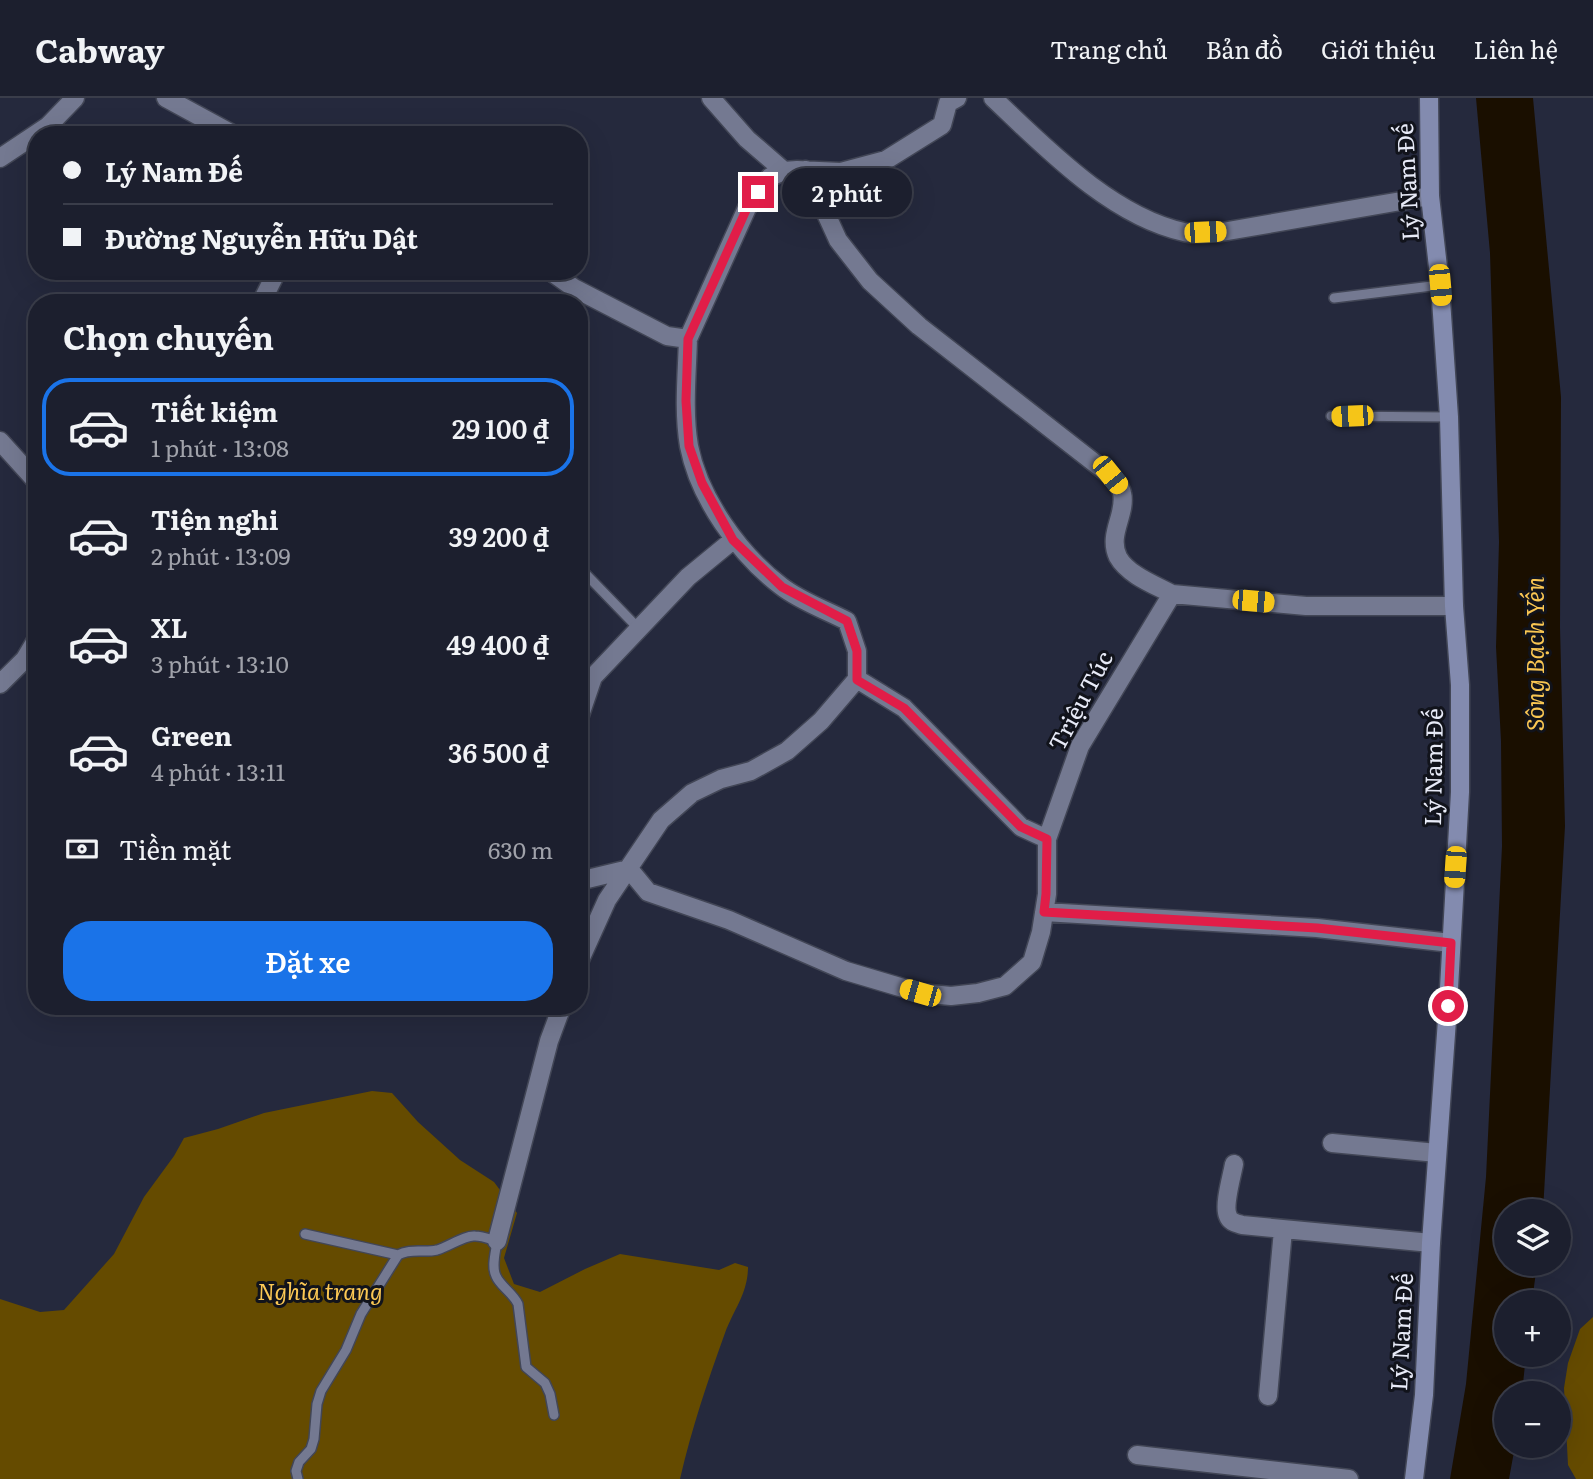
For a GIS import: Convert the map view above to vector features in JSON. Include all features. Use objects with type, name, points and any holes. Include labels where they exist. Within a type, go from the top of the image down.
[{"type":"street","points":[[48,126],[75,98]]},
{"type":"street","points":[[166,98],[217,126]]},
{"type":"street","points":[[710,98],[747,139],[784,171]]},
{"type":"street","points":[[993,98],[1042,144],[1116,204],[1165,227],[1187,233],[1222,232],[1430,196]]},
{"type":"street","name":"Lý Nam Đế","points":[[1414,1479],[1424,1395],[1460,792],[1460,685],[1454,606],[1449,417],[1440,285],[1430,196],[1429,98]]},
{"type":"street","points":[[588,942],[607,900],[661,820],[692,793],[721,779],[751,771],[788,751],[857,680],[857,651],[847,621],[782,587],[733,540],[702,483],[689,446],[686,401],[688,339],[747,208],[770,177],[784,171],[841,172],[886,160],[942,125],[949,100]]},
{"type":"street","points":[[0,158],[28,139]]},
{"type":"street","points":[[806,170],[838,240],[870,281],[919,326],[1110,475],[1122,490],[1123,507],[1114,530],[1118,556],[1134,573],[1172,594],[1306,606],[1454,606]]},
{"type":"street","points":[[563,280],[586,294]]},
{"type":"street","points":[[588,295],[667,336],[688,339]]},
{"type":"street","points":[[0,441],[28,472]]},
{"type":"street","points":[[588,692],[593,677],[688,577],[733,540]]},
{"type":"street","name":"Triệu Túc","points":[[629,869],[648,892],[729,920],[846,971],[920,993],[964,995],[1005,986],[1032,962],[1044,912],[1047,839],[1080,746],[1172,594]]},
{"type":"street","points":[[0,684],[28,654]]},
{"type":"street","points":[[857,680],[904,708],[1021,827],[1047,839]]},
{"type":"street","points":[[588,879],[629,869]]},
{"type":"street","points":[[1044,912],[1317,928],[1451,943]]},
{"type":"street","points":[[497,1241],[549,1041],[559,1015]]},
{"type":"street","points":[[1332,1143],[1437,1153]]},
{"type":"street","points":[[1234,1164],[1227,1208],[1227,1216],[1232,1222],[1283,1230],[1431,1243]]},
{"type":"street","points":[[1268,1395],[1283,1230]]},
{"type":"street","points":[[1137,1455],[1349,1479]]},
{"type":"lane","points":[[1334,298],[1440,285]]},
{"type":"lane","points":[[1331,416],[1449,417]]},
{"type":"lane","points":[[588,576],[640,630]]},
{"type":"lane","points":[[305,1234],[398,1255]]},
{"type":"lane","points":[[298,1479],[296,1471],[299,1462],[311,1449],[314,1439],[321,1391],[346,1350],[360,1314],[398,1255],[404,1252],[433,1251],[475,1236],[497,1241],[494,1267],[496,1278],[514,1296],[518,1304],[526,1367],[545,1383],[554,1415]]},
{"type":"green space","name":"Nghĩa trang","points":[[372,1091],[392,1093],[418,1122],[460,1160],[494,1182],[517,1213],[504,1258],[514,1284],[540,1292],[620,1254],[719,1270],[735,1263],[748,1267],[743,1293],[712,1370],[680,1479],[0,1479],[0,1299],[40,1312],[64,1310],[114,1254],[144,1197],[184,1138],[264,1113]]},
{"type":"green space","points":[[1593,1317],[1593,1479],[1576,1479],[1568,1465],[1568,1458],[1571,1458],[1571,1381],[1565,1381],[1580,1329]]},
{"type":"water","name":"Sông Bạch Yến","points":[[1476,98],[1533,98],[1561,397],[1560,627],[1565,826],[1544,1199],[1494,1199],[1494,1276],[1535,1276],[1534,1290],[1494,1290],[1494,1367],[1525,1367],[1523,1381],[1494,1381],[1494,1458],[1513,1458],[1509,1479],[1450,1479],[1466,1384],[1486,1177],[1502,846],[1501,741],[1496,647],[1499,542],[1490,253]]},
{"type":"route","points":[[758,192],[747,208],[688,339],[686,401],[689,446],[702,483],[733,540],[782,587],[847,621],[857,651],[857,680],[904,708],[1021,827],[1047,839],[1044,912],[1317,928],[1451,943],[1448,1006]]}]
